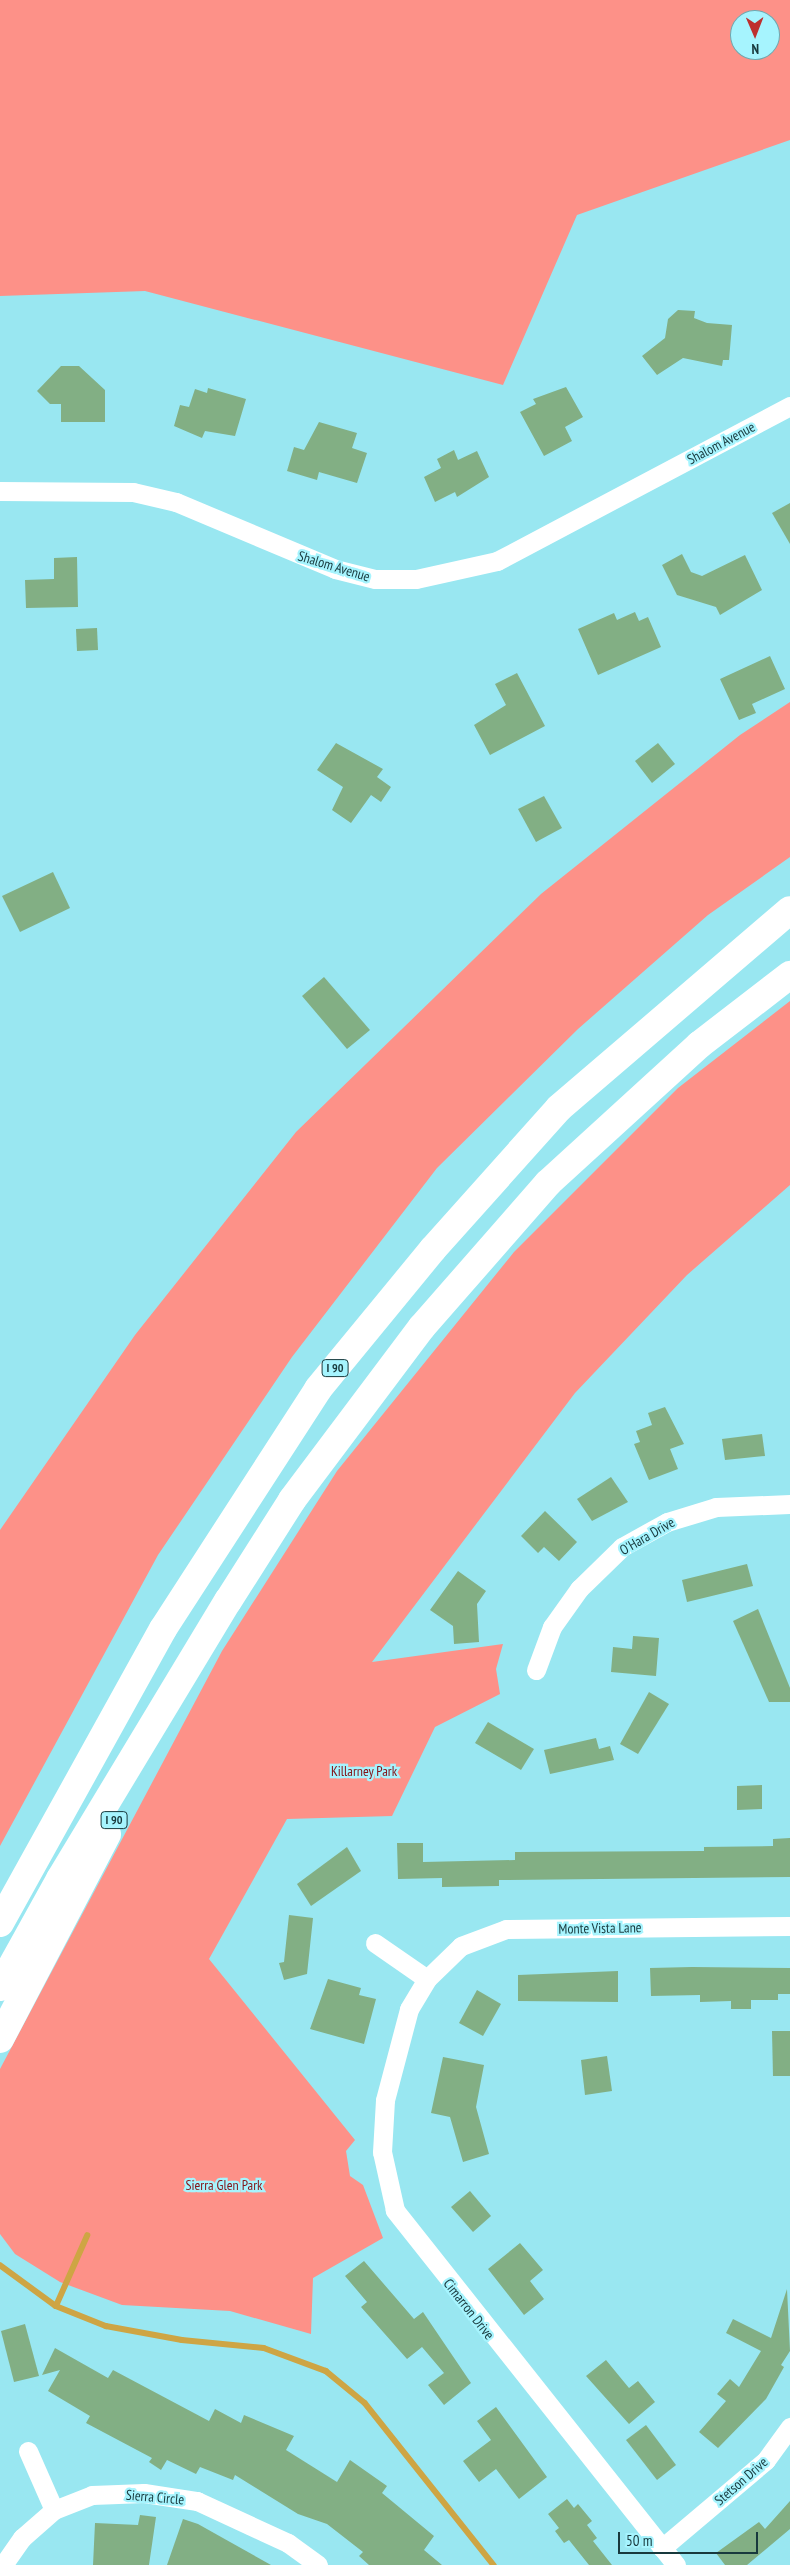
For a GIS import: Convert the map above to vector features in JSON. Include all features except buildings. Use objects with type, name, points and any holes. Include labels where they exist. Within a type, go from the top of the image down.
[{"type":"highway","name":"I 90","points":[[0,1923],[163,1630],[318,1388],[433,1249],[560,1108],[790,910]]},
{"type":"highway","name":"I 90","points":[[0,1987],[60,1879],[228,1601],[292,1500],[422,1327],[548,1182],[699,1045],[790,975]]},
{"type":"highway","name":"I 90","points":[[0,2039],[228,1601]]},
{"type":"street","name":"Shalom Avenue","points":[[0,492],[133,492],[176,502],[335,569],[375,579],[416,579],[496,561],[790,406]]},
{"type":"street","points":[[790,1504],[790,1509]]},
{"type":"street","name":"O'Hara Drive","points":[[536,1670],[552,1627],[579,1589],[622,1547],[667,1522],[716,1507],[790,1504]]},
{"type":"street","name":"Monte Vista Lane","points":[[409,2010],[427,1979],[461,1946],[506,1929],[790,1926]]},
{"type":"street","points":[[375,1943],[427,1979]]},
{"type":"street","name":"Cimarron Drive","points":[[409,2010],[385,2100],[382,2152],[395,2210],[676,2565]]},
{"type":"street","name":"Stetson Drive","points":[[662,2548],[766,2460],[790,2427]]},
{"type":"street","points":[[28,2451],[54,2510]]},
{"type":"street","name":"Sierra Circle","points":[[3,2565],[22,2538],[54,2510],[92,2495],[144,2493],[197,2502],[288,2543],[318,2565]]},
{"type":"green space","points":[[0,0],[790,0],[790,140],[577,215],[503,385],[145,291],[0,296]]},
{"type":"green space","points":[[790,702],[790,857],[708,915],[578,1029],[437,1168],[292,1357],[158,1555],[0,1846],[0,1530],[135,1335],[296,1132],[541,894],[740,735]]},
{"type":"green space","points":[[790,1001],[790,1185],[687,1275],[575,1393],[372,1662],[503,1644],[496,1669],[500,1694],[435,1727],[392,1816],[287,1819],[209,1959],[355,2140],[346,2151],[350,2176],[363,2185],[383,2238],[313,2278],[311,2334],[230,2311],[122,2305],[60,2282],[15,2254],[0,2234],[0,2069],[222,1651],[337,1471],[514,1252],[678,1088]]},
{"type":"waterway","points":[[56,2306],[87,2236]]},
{"type":"waterway","points":[[0,2265],[56,2306],[106,2326],[182,2340],[264,2348],[326,2371],[365,2403],[494,2565]]},
{"type":"park label","name":"Killarney Park","points":[[364,1771]]},
{"type":"park label","name":"Sierra Glen Park","points":[[224,2185]]}]
